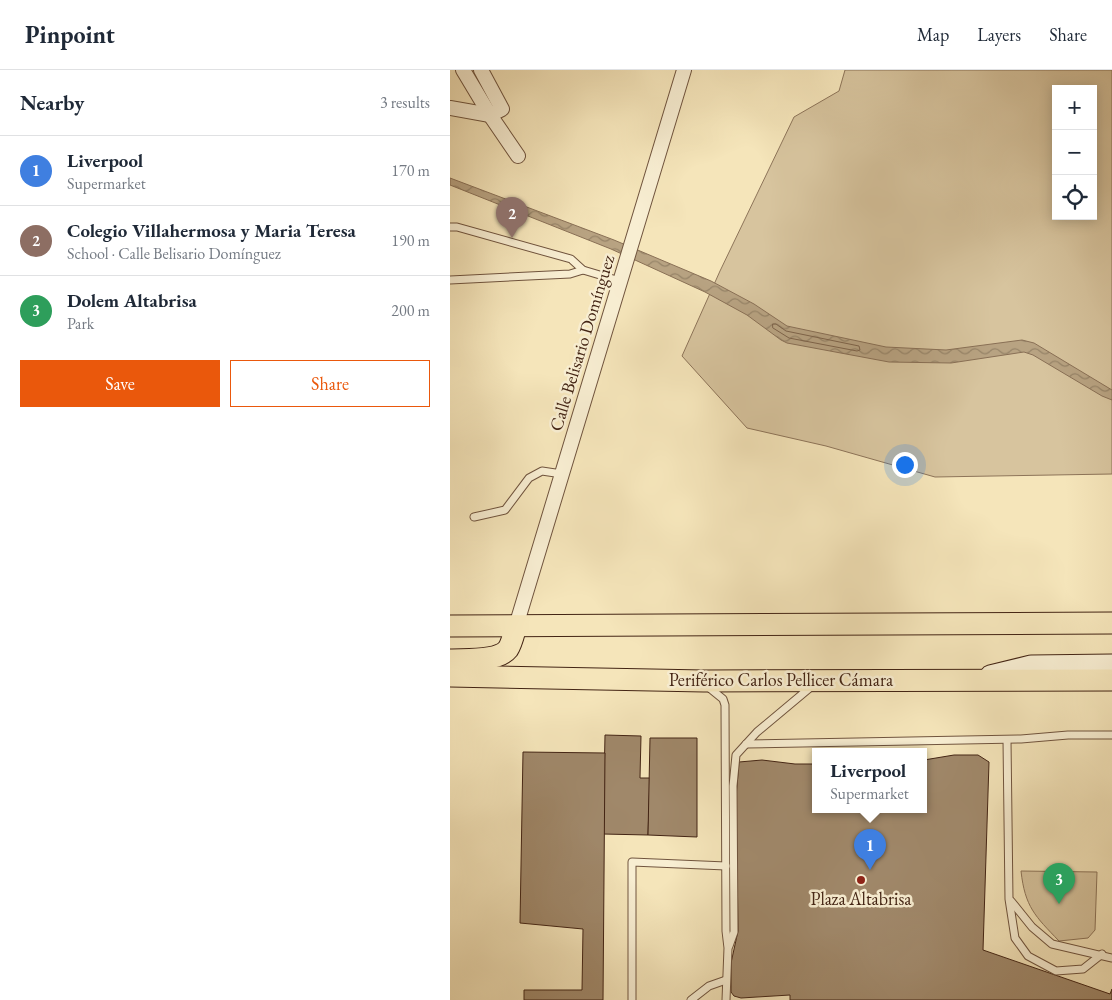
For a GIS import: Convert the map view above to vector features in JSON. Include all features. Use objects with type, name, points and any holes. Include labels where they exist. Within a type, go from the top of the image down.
[{"type":"main road","points":[[450,626],[1112,623]]},
{"type":"main road","points":[[450,660],[489,658],[499,655],[509,647],[516,626]]},
{"type":"main road","points":[[971,680],[1031,665],[1112,664]]},
{"type":"main road","name":"Periférico Carlos Pellicer Cámara","points":[[450,676],[819,681],[1112,680]]},
{"type":"street","points":[[463,70],[496,112]]},
{"type":"street","points":[[481,70],[496,112],[518,156]]},
{"type":"street","name":"Calle Belisario Domínguez","points":[[516,626],[684,70]]},
{"type":"street","points":[[450,108],[496,112]]},
{"type":"lane","points":[[450,227],[456,226],[571,259],[584,270],[620,281]]},
{"type":"lane","points":[[450,280],[560,274],[584,270]]},
{"type":"lane","points":[[474,518],[505,510],[529,478],[542,471],[562,474]]},
{"type":"lane","points":[[701,680],[723,699],[725,705],[726,931],[728,948],[726,1000]]},
{"type":"lane","points":[[728,948],[734,932],[733,786],[736,756],[756,732],[819,681]]},
{"type":"lane","points":[[746,744],[1007,740],[1068,735],[1112,735]]},
{"type":"lane","points":[[1007,740],[1009,899],[1016,938],[1028,956],[1056,970],[1083,969],[1102,954]]},
{"type":"lane","points":[[632,1000],[632,862],[726,866]]},
{"type":"lane","points":[[1009,899],[1032,927],[1052,944],[1078,951],[1102,954],[1112,958]]},
{"type":"lane","points":[[691,1000],[709,986],[726,980]]},
{"type":"shaded area","points":[[845,70],[1112,70],[1112,474],[935,477],[826,446],[747,428],[682,356],[720,271],[794,117],[839,91]]},
{"type":"shaded area","points":[[1021,871],[1097,872],[1095,930],[1088,938],[1059,941],[1032,910],[1025,894]]},
{"type":"water","points":[[450,178],[614,240],[711,281],[754,304],[787,326],[886,347],[946,350],[1022,340],[1034,343],[1112,390],[1112,400],[1033,355],[1024,352],[951,363],[889,362],[787,343],[747,315],[705,292],[611,249],[450,185]]},
{"type":"building","points":[[605,735],[641,736],[640,778],[650,778],[648,835],[603,834]]},
{"type":"building","points":[[650,738],[697,738],[697,837],[648,835]]},
{"type":"building","points":[[523,752],[605,753],[603,1000],[524,1000],[524,990],[582,990],[583,929],[520,923]]},
{"type":"building","name":"Plaza Altabrisa","points":[[954,755],[978,755],[989,762],[983,950],[1110,994],[1112,989],[1112,1000],[790,1000],[790,995],[741,998],[734,996],[731,992],[731,963],[738,931],[736,797],[739,762],[762,760],[812,764],[812,813],[927,813],[927,760]]},
{"type":"place","name":"Colegio Villahermosa y Maria Teresa","points":[[512,238]]},
{"type":"place","name":"Liverpool","points":[[870,870]]},
{"type":"place","name":"Plaza Altabrisa","points":[[861,880]]},
{"type":"place","name":"Dolem Altabrisa","points":[[1059,904]]}]
